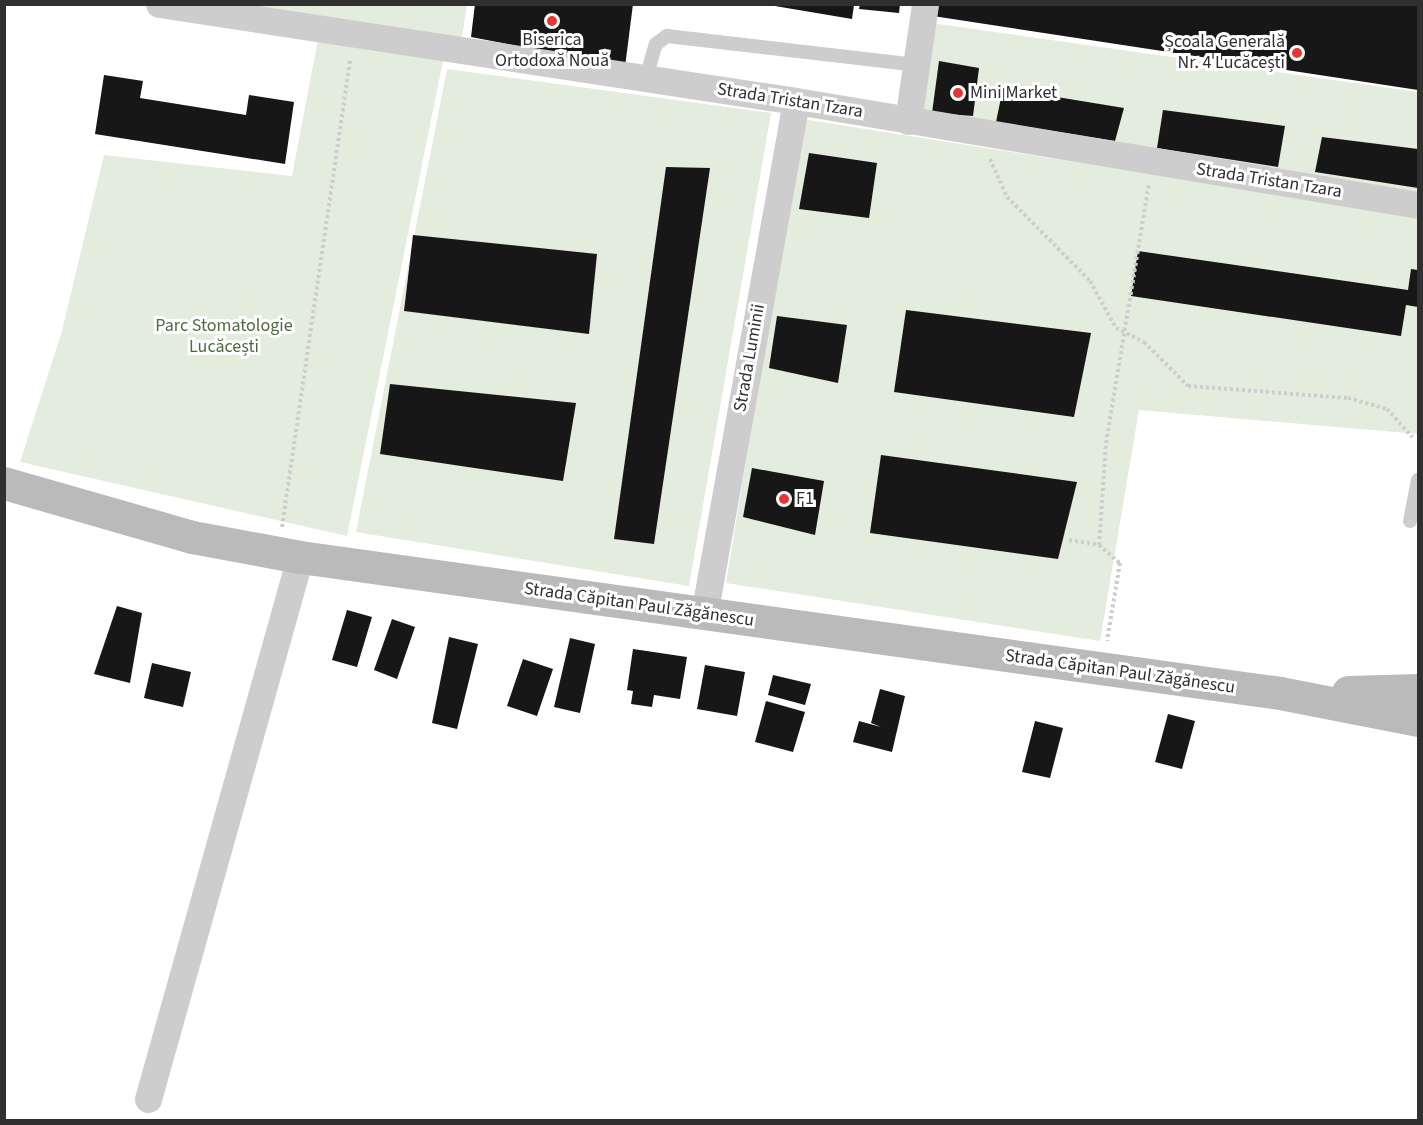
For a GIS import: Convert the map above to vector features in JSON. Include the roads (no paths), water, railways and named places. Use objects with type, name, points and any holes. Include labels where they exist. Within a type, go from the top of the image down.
[{"type":"main road","name":"Strada Căpitan Paul Zăgănescu","points":[[4,483],[126,520],[289,555],[704,615],[1280,693],[1419,720]]},
{"type":"main road","name":"Strada Căpitan Paul Zăgănescu","points":[[1280,693],[1419,690]]},
{"type":"street","name":"Strada Tristan Tzara","points":[[159,4],[796,101],[978,134],[1419,205]]},
{"type":"street","points":[[908,121],[925,4]]},
{"type":"street","name":"Strada Luminii","points":[[704,615],[796,101]]},
{"type":"street","points":[[148,1099],[289,555]]},
{"type":"lane","points":[[646,78],[656,44],[667,36],[916,65]]},
{"type":"lane","points":[[1410,521],[1419,480]]},
{"type":"place","name":"Biserica Ortodoxă Nouă","points":[[552,21]]},
{"type":"place","name":"Școala Generală Nr. 4 Lucăcești","points":[[1297,53]]},
{"type":"place","name":"Mini Market","points":[[958,93]]},
{"type":"place","name":"F1","points":[[784,499]]},
{"type":"park label","name":"Parc Stomatologie Lucăcești","points":[[224,337]]}]
